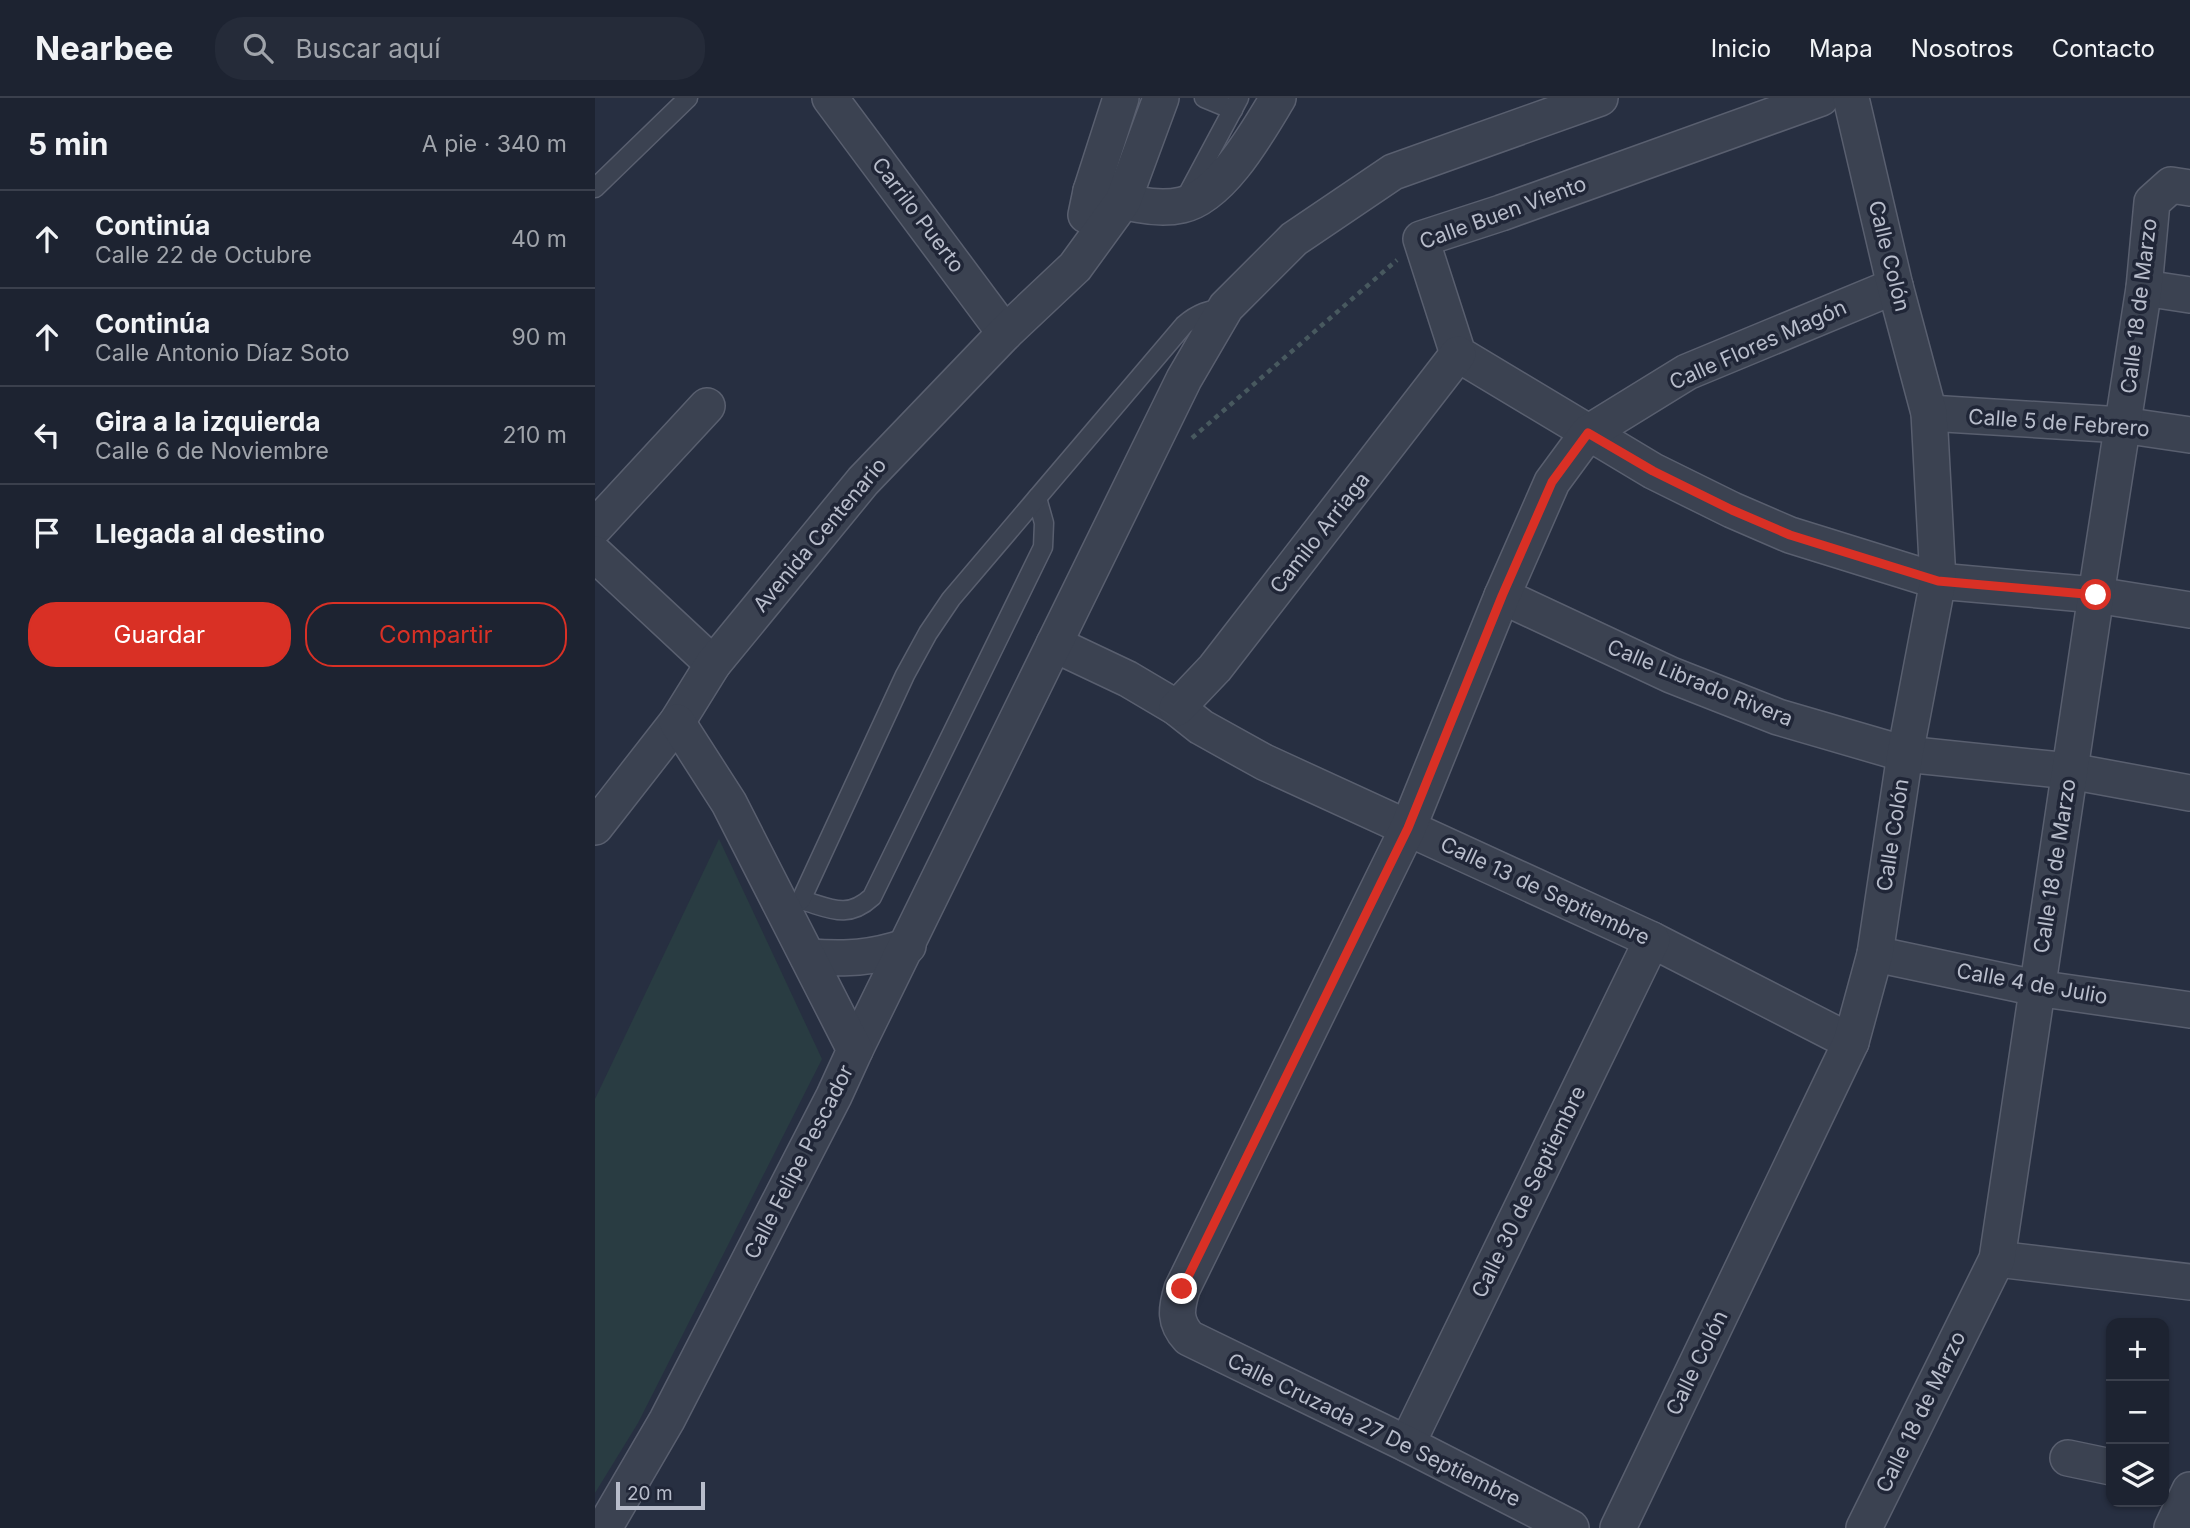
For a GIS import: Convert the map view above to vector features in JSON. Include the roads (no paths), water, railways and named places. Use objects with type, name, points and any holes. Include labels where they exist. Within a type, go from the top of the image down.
[{"type":"street","name":"Carrilo Puerto","points":[[830,98],[1005,333]]},
{"type":"street","name":"Avenida Centenario","points":[[1107,196],[1109,134],[1121,98]]},
{"type":"street","name":"Avenida Centenario","points":[[595,827],[677,722],[713,664],[863,481],[1005,333],[1075,267],[1107,196],[1145,145],[1161,98]]},
{"type":"street","points":[[1107,196],[1147,206],[1182,205],[1195,200],[1232,166],[1254,138],[1278,98]]},
{"type":"street","points":[[855,1051],[1184,379],[1226,307],[1294,239],[1393,172],[1600,98]]},
{"type":"street","name":"Calle Buen Viento","points":[[1458,354],[1421,239],[1821,98]]},
{"type":"street","name":"Calle Colón","points":[[1618,1528],[1851,1042],[1875,954],[1905,754],[1938,581],[1929,414],[1895,286],[1851,98]]},
{"type":"street","points":[[1109,134],[1145,145]]},
{"type":"street","name":"Calle 18 de Marzo","points":[[1864,1528],[1997,1259],[2144,288],[2152,202],[2180,187]]},
{"type":"street","name":"Calle Flores Magón","points":[[1588,433],[1687,372],[1895,286]]},
{"type":"street","points":[[2144,288],[2190,295]]},
{"type":"street","points":[[1458,354],[1653,471],[1790,535],[1938,581],[2096,595],[2190,610]]},
{"type":"street","name":"Camilo Arriaga","points":[[1177,708],[1215,668],[1458,354]]},
{"type":"street","points":[[595,527],[707,407]]},
{"type":"street","name":"Calle 5 de Febrero","points":[[1929,414],[2122,425],[2190,435]]},
{"type":"street","points":[[1408,828],[1502,596],[1552,482],[1588,433]]},
{"type":"street","points":[[595,554],[713,664]]},
{"type":"street","name":"Calle Librado Rivera","points":[[1502,596],[1671,675],[1778,717],[1905,754],[2070,771],[2190,793]]},
{"type":"street","name":"Calle 13 de Septiembre","points":[[1054,643],[1128,679],[1177,708],[1201,727],[1263,762],[1652,940],[1851,1042]]},
{"type":"street","name":"Calle Felipe Pescador","points":[[604,1528],[673,1408],[855,1051],[807,957],[793,906],[677,722]]},
{"type":"street","name":"Calle Cruzada 27 De Septiembre","points":[[1408,828],[1182,1289],[1176,1308],[1179,1328],[1189,1338],[1407,1444],[1571,1528]]},
{"type":"street","name":"Calle 30 de Septiembre","points":[[1407,1444],[1652,940]]},
{"type":"street","points":[[807,957],[848,959],[881,955],[908,946]]},
{"type":"street","name":"Calle 4 de Julio","points":[[1875,954],[2036,988],[2190,1010]]},
{"type":"street","points":[[1997,1259],[2190,1282]]},
{"type":"street","points":[[2068,1458],[2106,1466]]},
{"type":"street","points":[[2169,1479],[2190,1483]]},
{"type":"street","points":[[2172,1528],[2190,1490]]},
{"type":"lane","points":[[595,188],[688,98]]},
{"type":"lane","points":[[1182,205],[1236,104],[1204,98]]},
{"type":"lane","points":[[1037,498],[1044,523],[1043,547],[872,897],[852,911],[793,906],[905,675],[951,599],[1184,325],[1195,315],[1226,307]]}]
